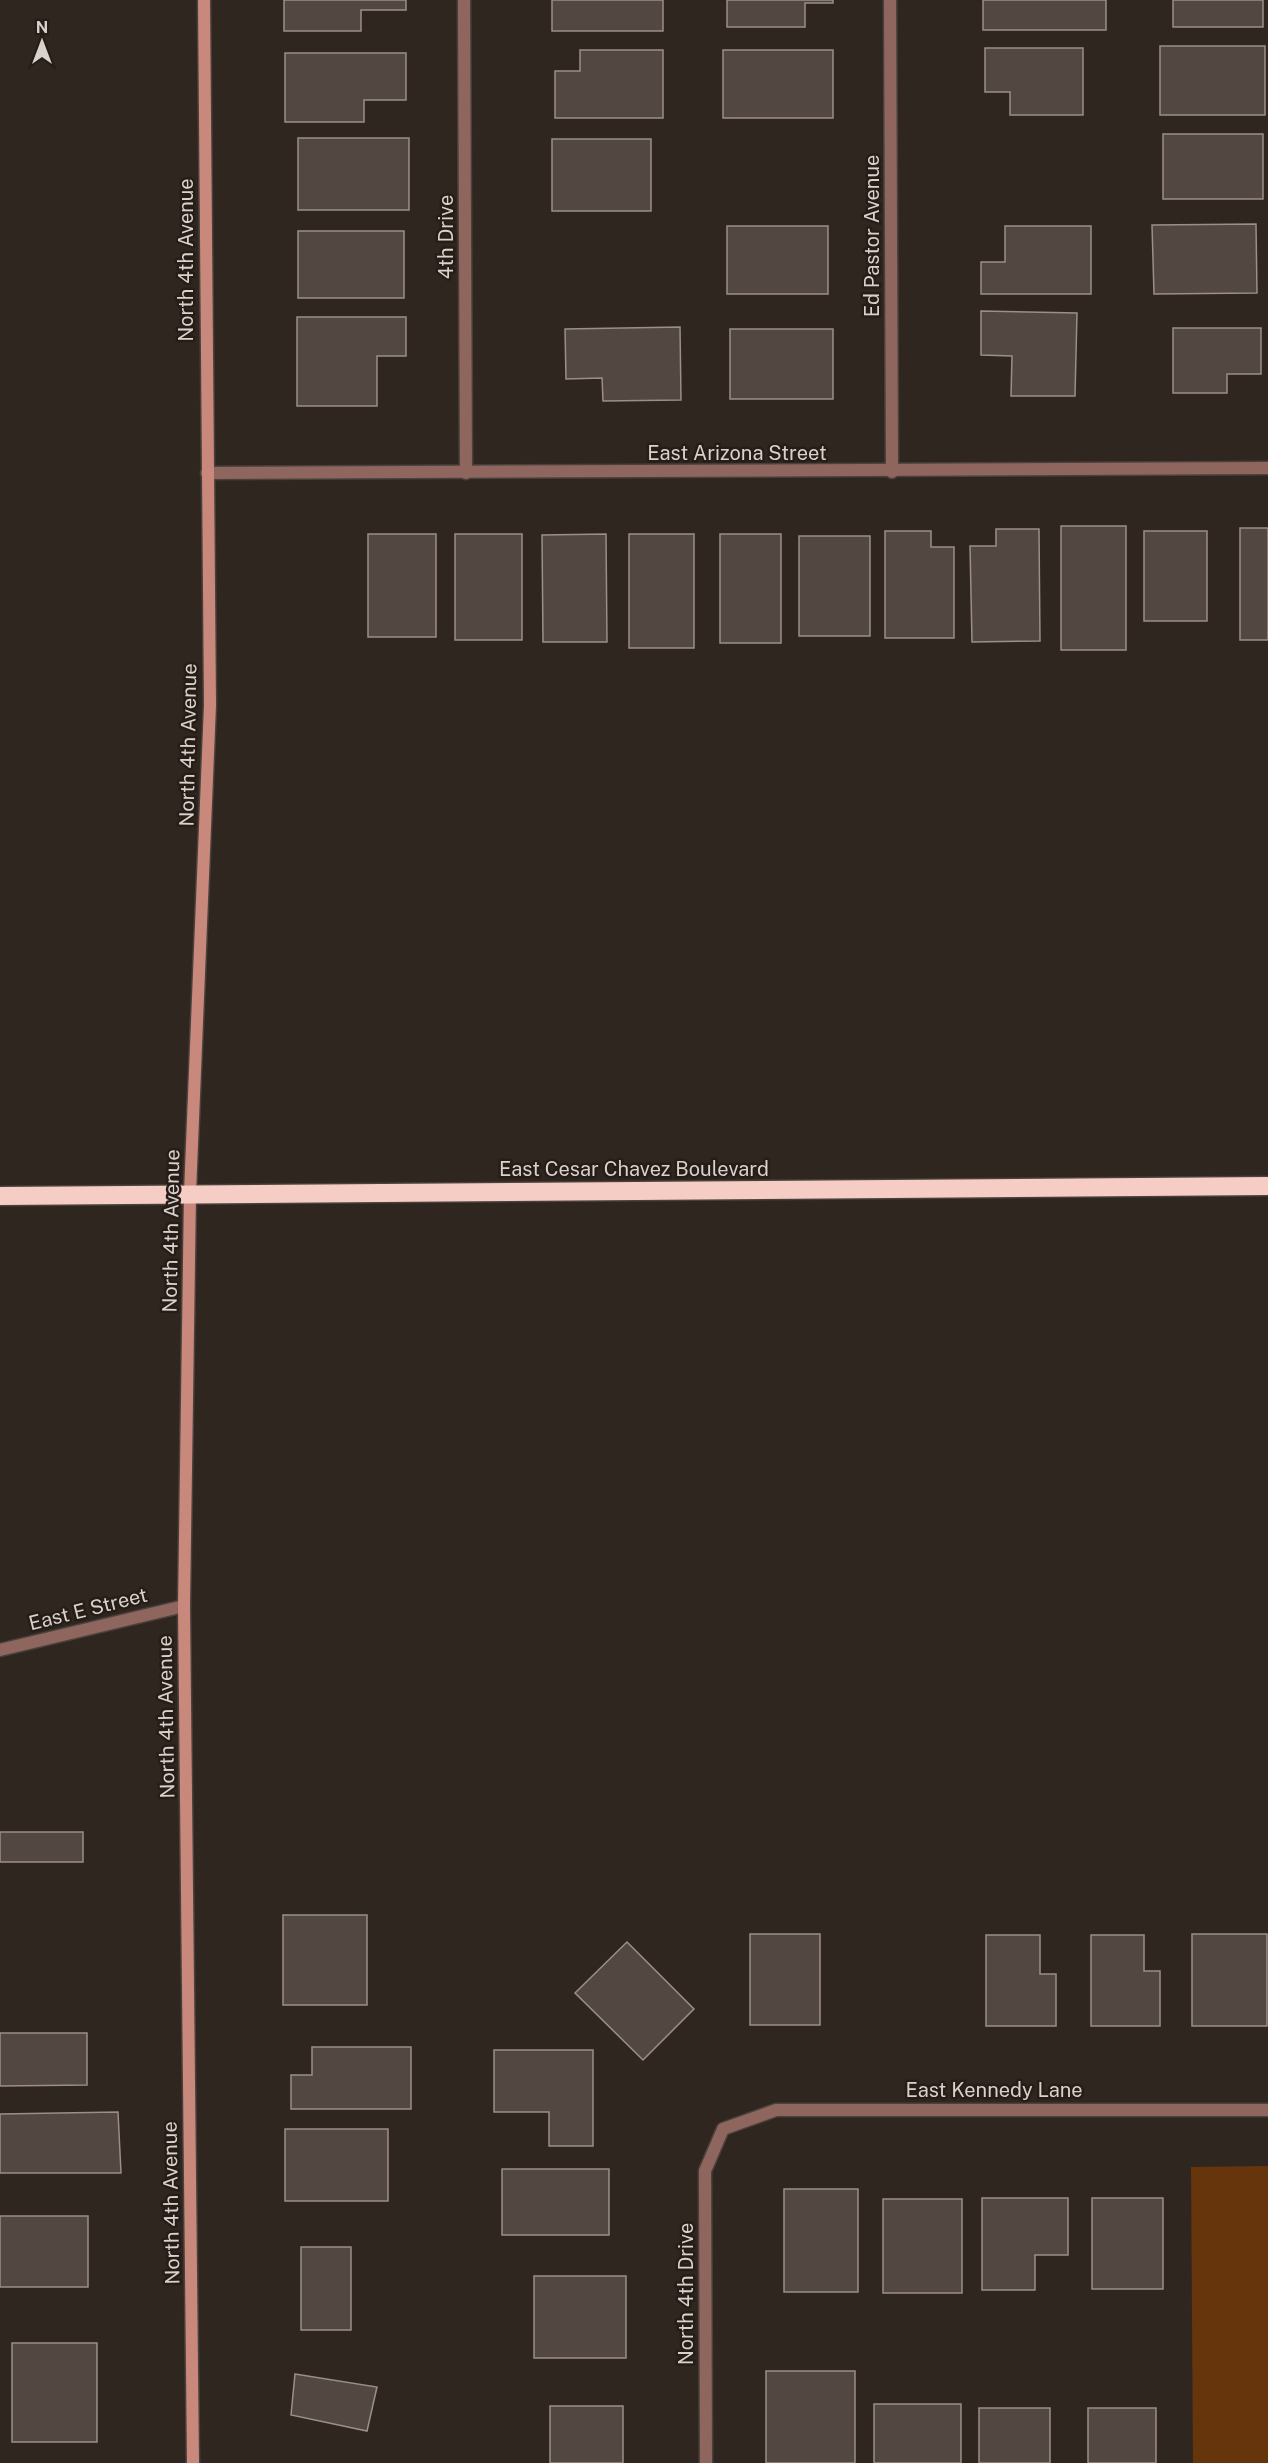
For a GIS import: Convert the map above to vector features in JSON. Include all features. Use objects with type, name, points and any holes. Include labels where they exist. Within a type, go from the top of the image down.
[{"type":"highway","name":"East Cesar Chavez Boulevard","points":[[0,1196],[1268,1186]]},
{"type":"street","name":"North 4th Avenue","points":[[193,2463],[184,1606],[190,1193],[210,705],[204,0]]},
{"type":"street","name":"4th Drive","points":[[464,0],[466,473]]},
{"type":"street","name":"Ed Pastor Avenue","points":[[890,0],[892,472]]},
{"type":"street","name":"East Arizona Street","points":[[207,473],[892,472],[1268,468]]},
{"type":"street","name":"East E Street","points":[[0,1650],[184,1606]]},
{"type":"street","name":"East Kennedy Lane","points":[[723,2129],[776,2110],[1268,2110]]},
{"type":"street","name":"North 4th Drive","points":[[706,2463],[705,2171],[723,2129]]},
{"type":"shaded area","points":[[1268,2166],[1268,2463],[1193,2463],[1191,2167]]},
{"type":"building","points":[[284,0],[406,0],[406,10],[361,10],[361,31],[284,31]]},
{"type":"building","points":[[552,0],[663,0],[663,31],[552,31]]},
{"type":"building","points":[[727,0],[833,0],[833,3],[805,3],[805,27],[727,27]]},
{"type":"building","points":[[983,0],[1106,0],[1106,30],[983,30]]},
{"type":"building","points":[[1173,0],[1263,0],[1263,27],[1173,27]]},
{"type":"building","points":[[1160,46],[1265,46],[1265,115],[1160,115]]},
{"type":"building","points":[[985,48],[1083,48],[1083,115],[1010,115],[1010,92],[985,92]]},
{"type":"building","points":[[580,50],[663,50],[663,118],[555,118],[555,71],[580,71]]},
{"type":"building","points":[[723,50],[833,50],[833,118],[723,118]]},
{"type":"building","points":[[285,53],[406,53],[406,100],[364,100],[364,122],[285,122]]},
{"type":"building","points":[[1163,134],[1263,134],[1263,199],[1163,199]]},
{"type":"building","points":[[298,138],[409,138],[409,210],[298,210]]},
{"type":"building","points":[[552,139],[651,139],[651,211],[552,211]]},
{"type":"building","points":[[1256,224],[1257,293],[1154,294],[1152,225]]},
{"type":"building","points":[[727,226],[828,226],[828,294],[727,294]]},
{"type":"building","points":[[1005,226],[1091,226],[1091,294],[981,294],[981,262],[1005,262]]},
{"type":"building","points":[[298,231],[404,231],[404,298],[298,298]]},
{"type":"building","points":[[981,311],[1077,313],[1075,396],[1011,396],[1012,356],[981,355]]},
{"type":"building","points":[[297,317],[406,317],[406,356],[377,356],[377,406],[297,406]]},
{"type":"building","points":[[680,327],[681,400],[603,401],[602,378],[566,379],[565,329]]},
{"type":"building","points":[[1173,328],[1261,328],[1261,374],[1227,374],[1227,393],[1173,393]]},
{"type":"building","points":[[730,329],[833,329],[833,399],[730,399]]},
{"type":"building","points":[[1061,526],[1126,526],[1126,650],[1061,650]]},
{"type":"building","points":[[1240,528],[1268,528],[1268,640],[1240,640]]},
{"type":"building","points":[[996,529],[1039,529],[1040,641],[972,642],[970,546],[996,546]]},
{"type":"building","points":[[885,531],[931,531],[931,547],[954,547],[954,638],[885,638]]},
{"type":"building","points":[[1144,531],[1207,531],[1207,621],[1144,621]]},
{"type":"building","points":[[368,534],[436,534],[436,637],[368,637]]},
{"type":"building","points":[[455,534],[522,534],[522,640],[455,640]]},
{"type":"building","points":[[606,534],[607,642],[543,642],[542,535]]},
{"type":"building","points":[[629,534],[694,534],[694,648],[629,648]]},
{"type":"building","points":[[720,534],[781,534],[781,643],[720,643]]},
{"type":"building","points":[[799,536],[870,536],[870,636],[799,636]]},
{"type":"building","points":[[0,1832],[83,1832],[83,1862],[0,1862]]},
{"type":"building","points":[[283,1915],[367,1915],[367,2005],[283,2005]]},
{"type":"building","points":[[750,1934],[820,1934],[820,2025],[750,2025]]},
{"type":"building","points":[[1192,1934],[1267,1934],[1267,2026],[1192,2026]]},
{"type":"building","points":[[986,1935],[1040,1935],[1040,1974],[1056,1974],[1056,2026],[986,2026]]},
{"type":"building","points":[[1091,1935],[1144,1935],[1144,1971],[1160,1971],[1160,2026],[1091,2026]]},
{"type":"building","points":[[627,1942],[694,2009],[643,2060],[575,1993]]},
{"type":"building","points":[[0,2033],[87,2033],[87,2085],[0,2086]]},
{"type":"building","points":[[312,2047],[411,2047],[411,2109],[291,2109],[291,2075],[312,2075]]},
{"type":"building","points":[[494,2050],[593,2050],[593,2146],[549,2146],[549,2112],[494,2112]]},
{"type":"building","points":[[118,2112],[121,2173],[0,2173],[0,2114]]},
{"type":"building","points":[[285,2129],[388,2129],[388,2201],[285,2201]]},
{"type":"building","points":[[502,2169],[609,2169],[609,2235],[502,2235]]},
{"type":"building","points":[[784,2189],[858,2189],[858,2292],[784,2292]]},
{"type":"building","points":[[982,2198],[1068,2198],[1068,2255],[1035,2255],[1035,2290],[982,2290]]},
{"type":"building","points":[[1092,2198],[1163,2198],[1163,2289],[1092,2289]]},
{"type":"building","points":[[883,2199],[962,2199],[962,2293],[883,2293]]},
{"type":"building","points":[[0,2216],[88,2216],[88,2287],[0,2287]]},
{"type":"building","points":[[301,2247],[351,2247],[351,2330],[301,2330]]},
{"type":"building","points":[[534,2276],[626,2276],[626,2358],[534,2358]]},
{"type":"building","points":[[12,2343],[97,2343],[97,2442],[12,2442]]},
{"type":"building","points":[[766,2371],[855,2371],[855,2463],[766,2463]]},
{"type":"building","points":[[295,2374],[377,2387],[367,2431],[291,2415]]},
{"type":"building","points":[[874,2404],[961,2404],[961,2463],[874,2463]]},
{"type":"building","points":[[550,2406],[623,2406],[623,2463],[550,2463]]},
{"type":"building","points":[[979,2408],[1050,2408],[1050,2463],[979,2463]]},
{"type":"building","points":[[1088,2408],[1156,2408],[1156,2463],[1088,2463]]}]
